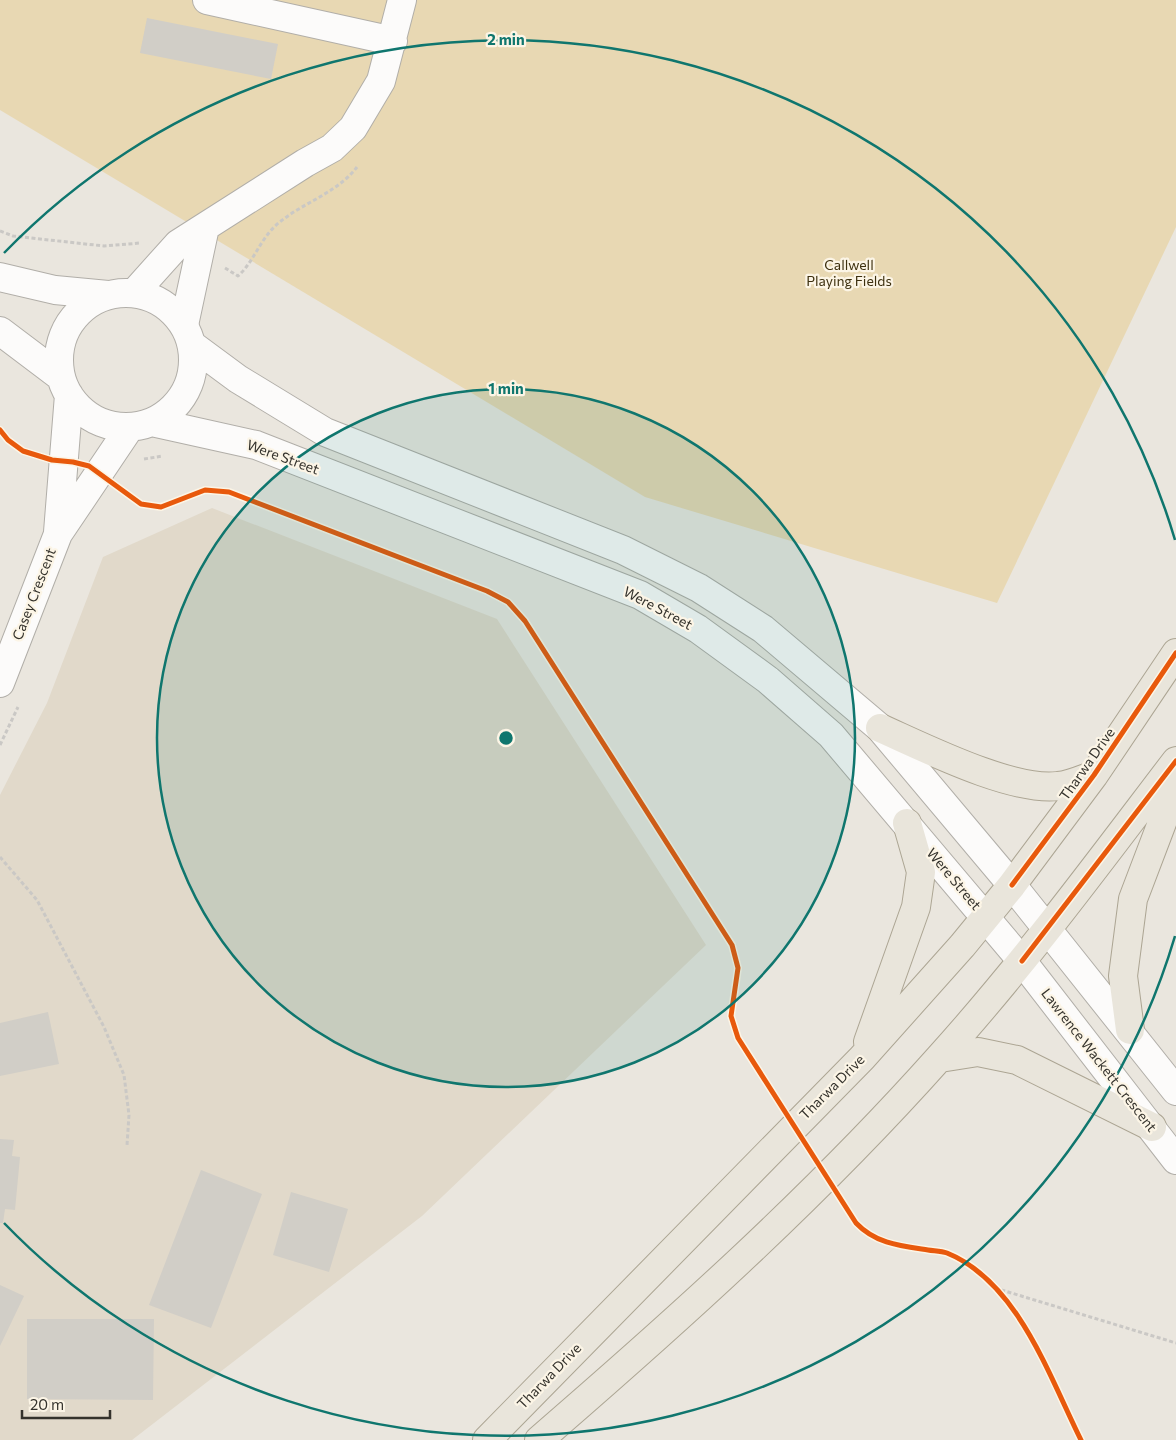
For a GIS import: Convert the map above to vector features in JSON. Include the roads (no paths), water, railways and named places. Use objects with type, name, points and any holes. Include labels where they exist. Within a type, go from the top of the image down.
[{"type":"main road","name":"Tharwa Drive","points":[[487,1440],[862,1058],[986,918],[1094,775],[1176,653]]},
{"type":"main road","points":[[880,728],[972,768],[1026,784],[1057,786],[1094,775]]},
{"type":"main road","points":[[540,1440],[660,1336],[800,1205],[940,1058],[1047,929],[1176,761]]},
{"type":"main road","points":[[1130,1030],[1122,976],[1133,899],[1176,786]]},
{"type":"main road","points":[[862,1058],[916,907],[921,872],[907,823]]},
{"type":"main road","points":[[940,1058],[978,1052],[1017,1060],[1152,1127]]},
{"type":"street","points":[[207,0],[392,41]]},
{"type":"street","points":[[65,386],[59,356],[63,336],[70,324],[89,304],[121,294],[178,244],[305,163],[332,148],[353,128],[381,81],[402,0]]},
{"type":"street","points":[[0,331],[65,386],[80,409],[95,419],[112,426],[141,425],[168,412],[182,399],[190,382],[194,364],[188,335],[205,227]]},
{"type":"street","points":[[0,277],[55,290],[121,294],[154,299],[171,310],[188,335],[238,379],[325,432],[623,550],[699,588],[763,629],[880,728],[1012,885],[1130,1030],[1176,1091]]},
{"type":"street","name":"Casey Crescent","points":[[58,534],[65,386]]},
{"type":"street","name":"Casey Crescent","points":[[0,683],[58,534],[141,425]]},
{"type":"street","name":"Were Street","points":[[141,425],[256,445],[640,595],[698,629],[768,680],[831,735],[1022,960]]},
{"type":"street","name":"Lawrence Wackett Crescent","points":[[1022,960],[1176,1160]]},
{"type":"park label","name":"Callwell Playing Fields","points":[[849,274]]}]
